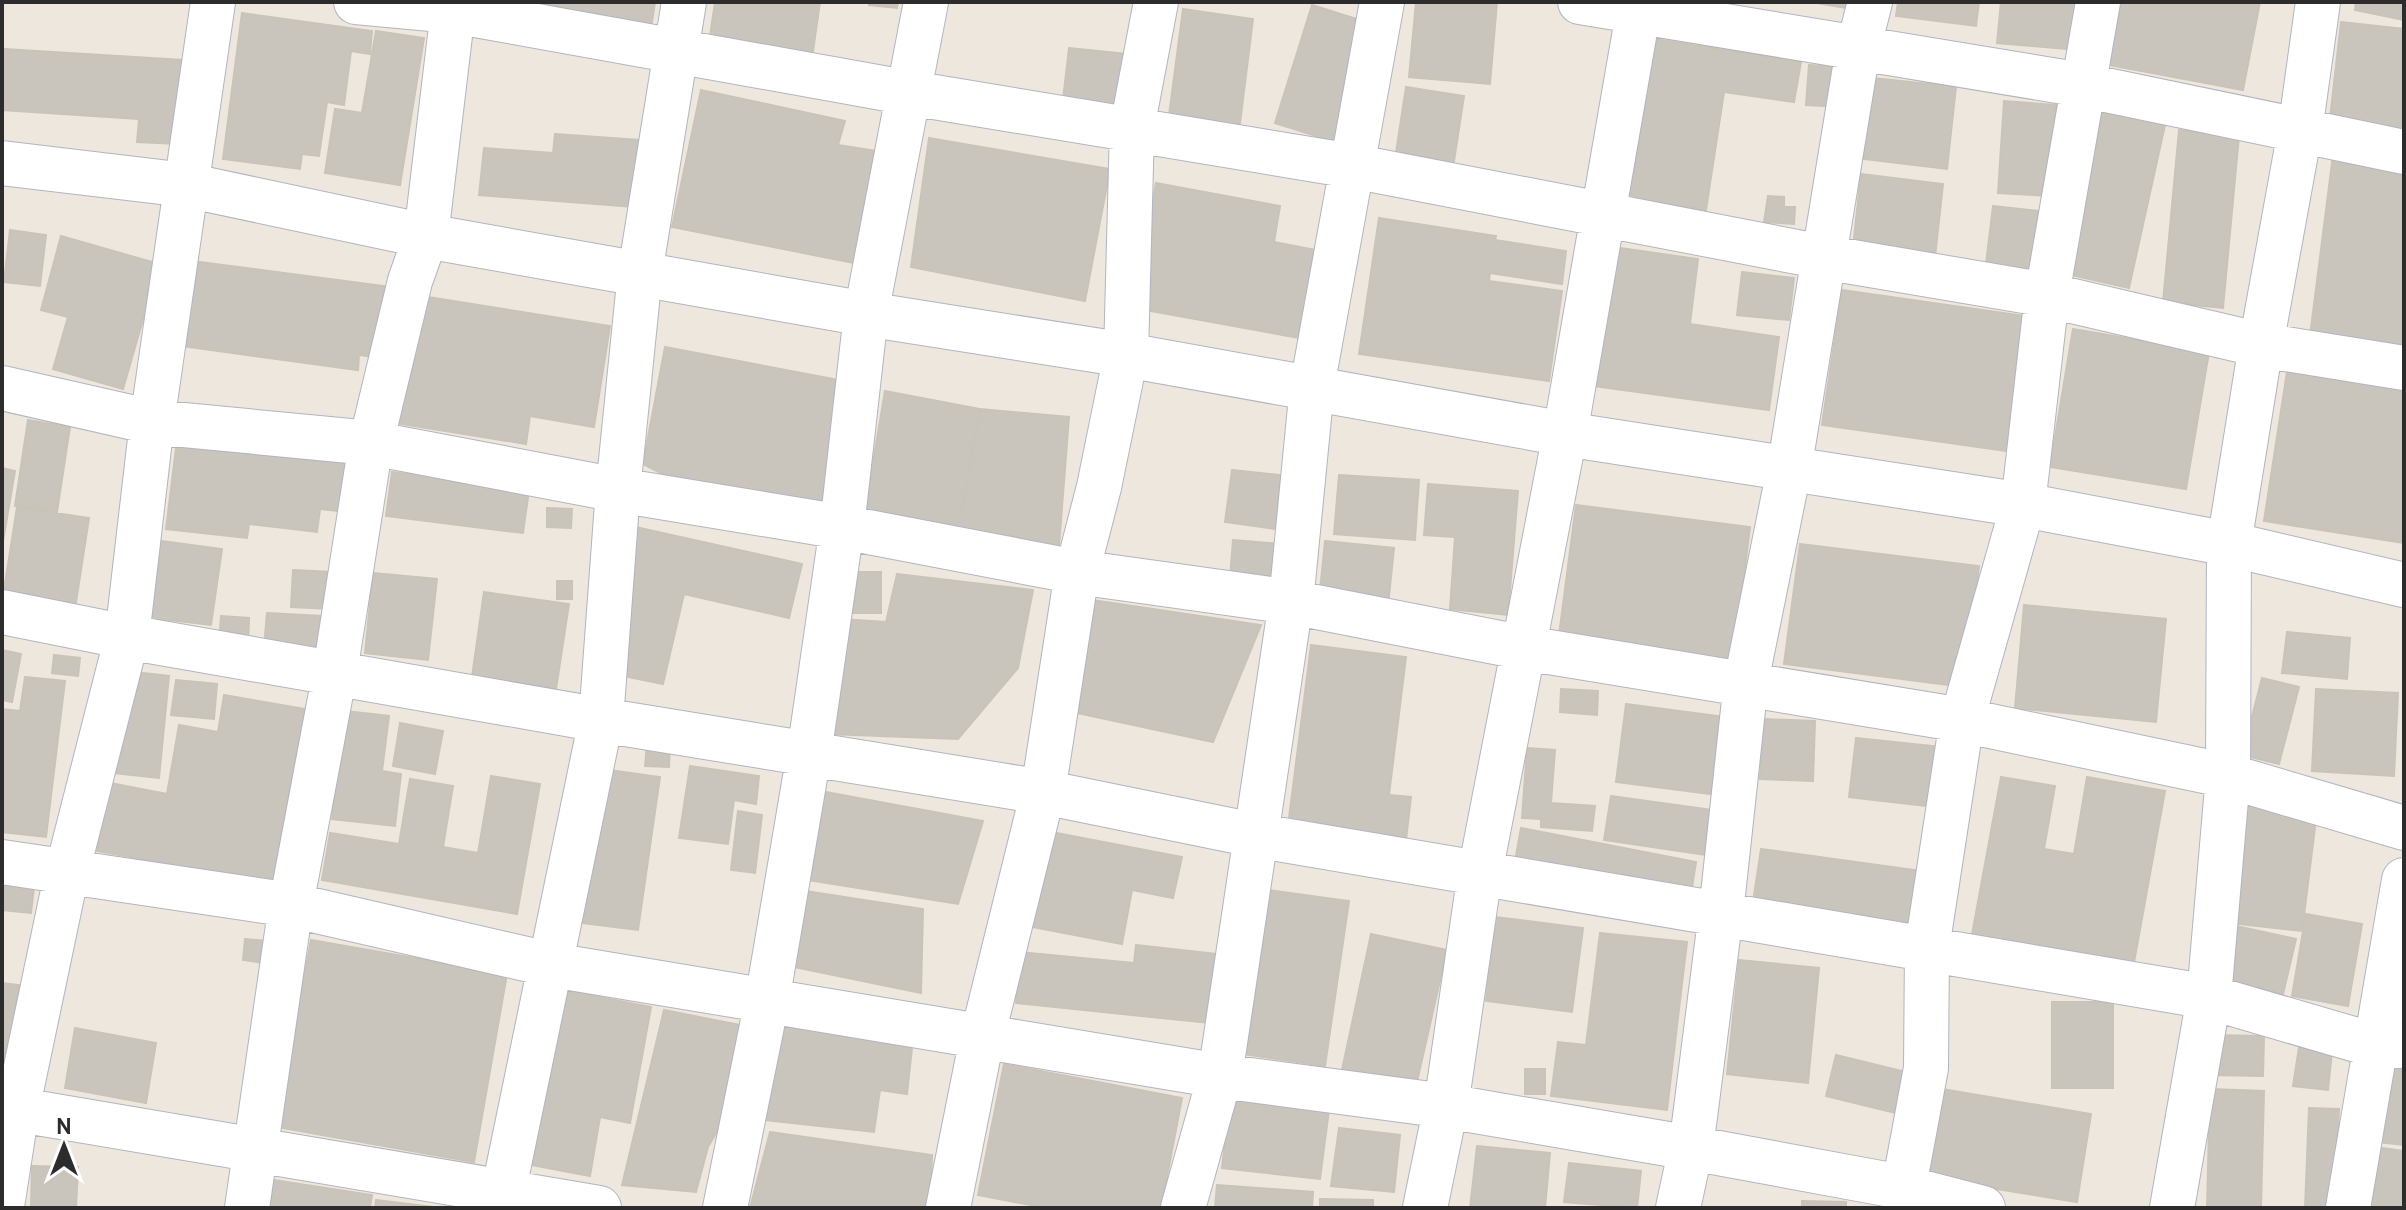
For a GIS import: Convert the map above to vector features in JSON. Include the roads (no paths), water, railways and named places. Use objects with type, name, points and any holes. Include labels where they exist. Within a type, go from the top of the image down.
[{"type":"street","points":[[2,1206],[10,1109],[127,637],[152,422],[213,2]]},
{"type":"street","points":[[356,2],[454,7],[910,93],[1352,166],[1823,257],[2047,295],[2261,345],[2404,368]]},
{"type":"street","points":[[502,1200],[601,720],[618,490],[640,273],[684,2]]},
{"type":"street","points":[[725,1208],[767,1001],[809,754],[842,527],[866,314],[926,2]]},
{"type":"street","points":[[948,1208],[982,1038],[1043,792],[1077,572],[1099,487],[1126,355],[1132,128],[1156,2]]},
{"type":"street","points":[[1183,1208],[1220,1076],[1291,602],[1312,387],[1382,2]]},
{"type":"street","points":[[1580,2],[1640,8],[1858,49],[2082,85],[2404,152]]},
{"type":"street","points":[[1678,1208],[1691,1148],[1746,682],[1789,470],[1858,49],[1870,2]]},
{"type":"street","points":[[1901,1198],[1926,1068],[1927,948],[1962,720],[2023,505],[2047,295],[2098,2]]},
{"type":"street","points":[[2172,1208],[2209,997],[2228,776],[2229,544],[2300,131],[2318,2]]},
{"type":"street","points":[[247,1208],[291,905],[335,672],[371,443],[410,281],[426,236],[454,7]]},
{"type":"street","points":[[1425,1208],[1446,1106],[1480,873],[1565,434],[1640,8]]},
{"type":"street","points":[[2,163],[186,185],[426,236],[866,314],[1126,355],[1565,434],[2023,505],[2229,544],[2404,585]]},
{"type":"street","points":[[2,388],[152,422],[371,443],[1077,572],[1291,602],[1525,648],[1962,720],[2228,776],[2404,828]]},
{"type":"street","points":[[2,612],[127,637],[601,720],[1043,792],[1254,835],[2209,997],[2391,1046]]},
{"type":"street","points":[[2,862],[291,905],[552,965],[982,1038],[1220,1076],[1446,1106],[1691,1148],[1901,1198],[1983,1208]]},
{"type":"street","points":[[2348,1208],[2391,1046],[2404,880]]},
{"type":"street","points":[[10,1109],[256,1149],[502,1200],[599,1208]]}]
